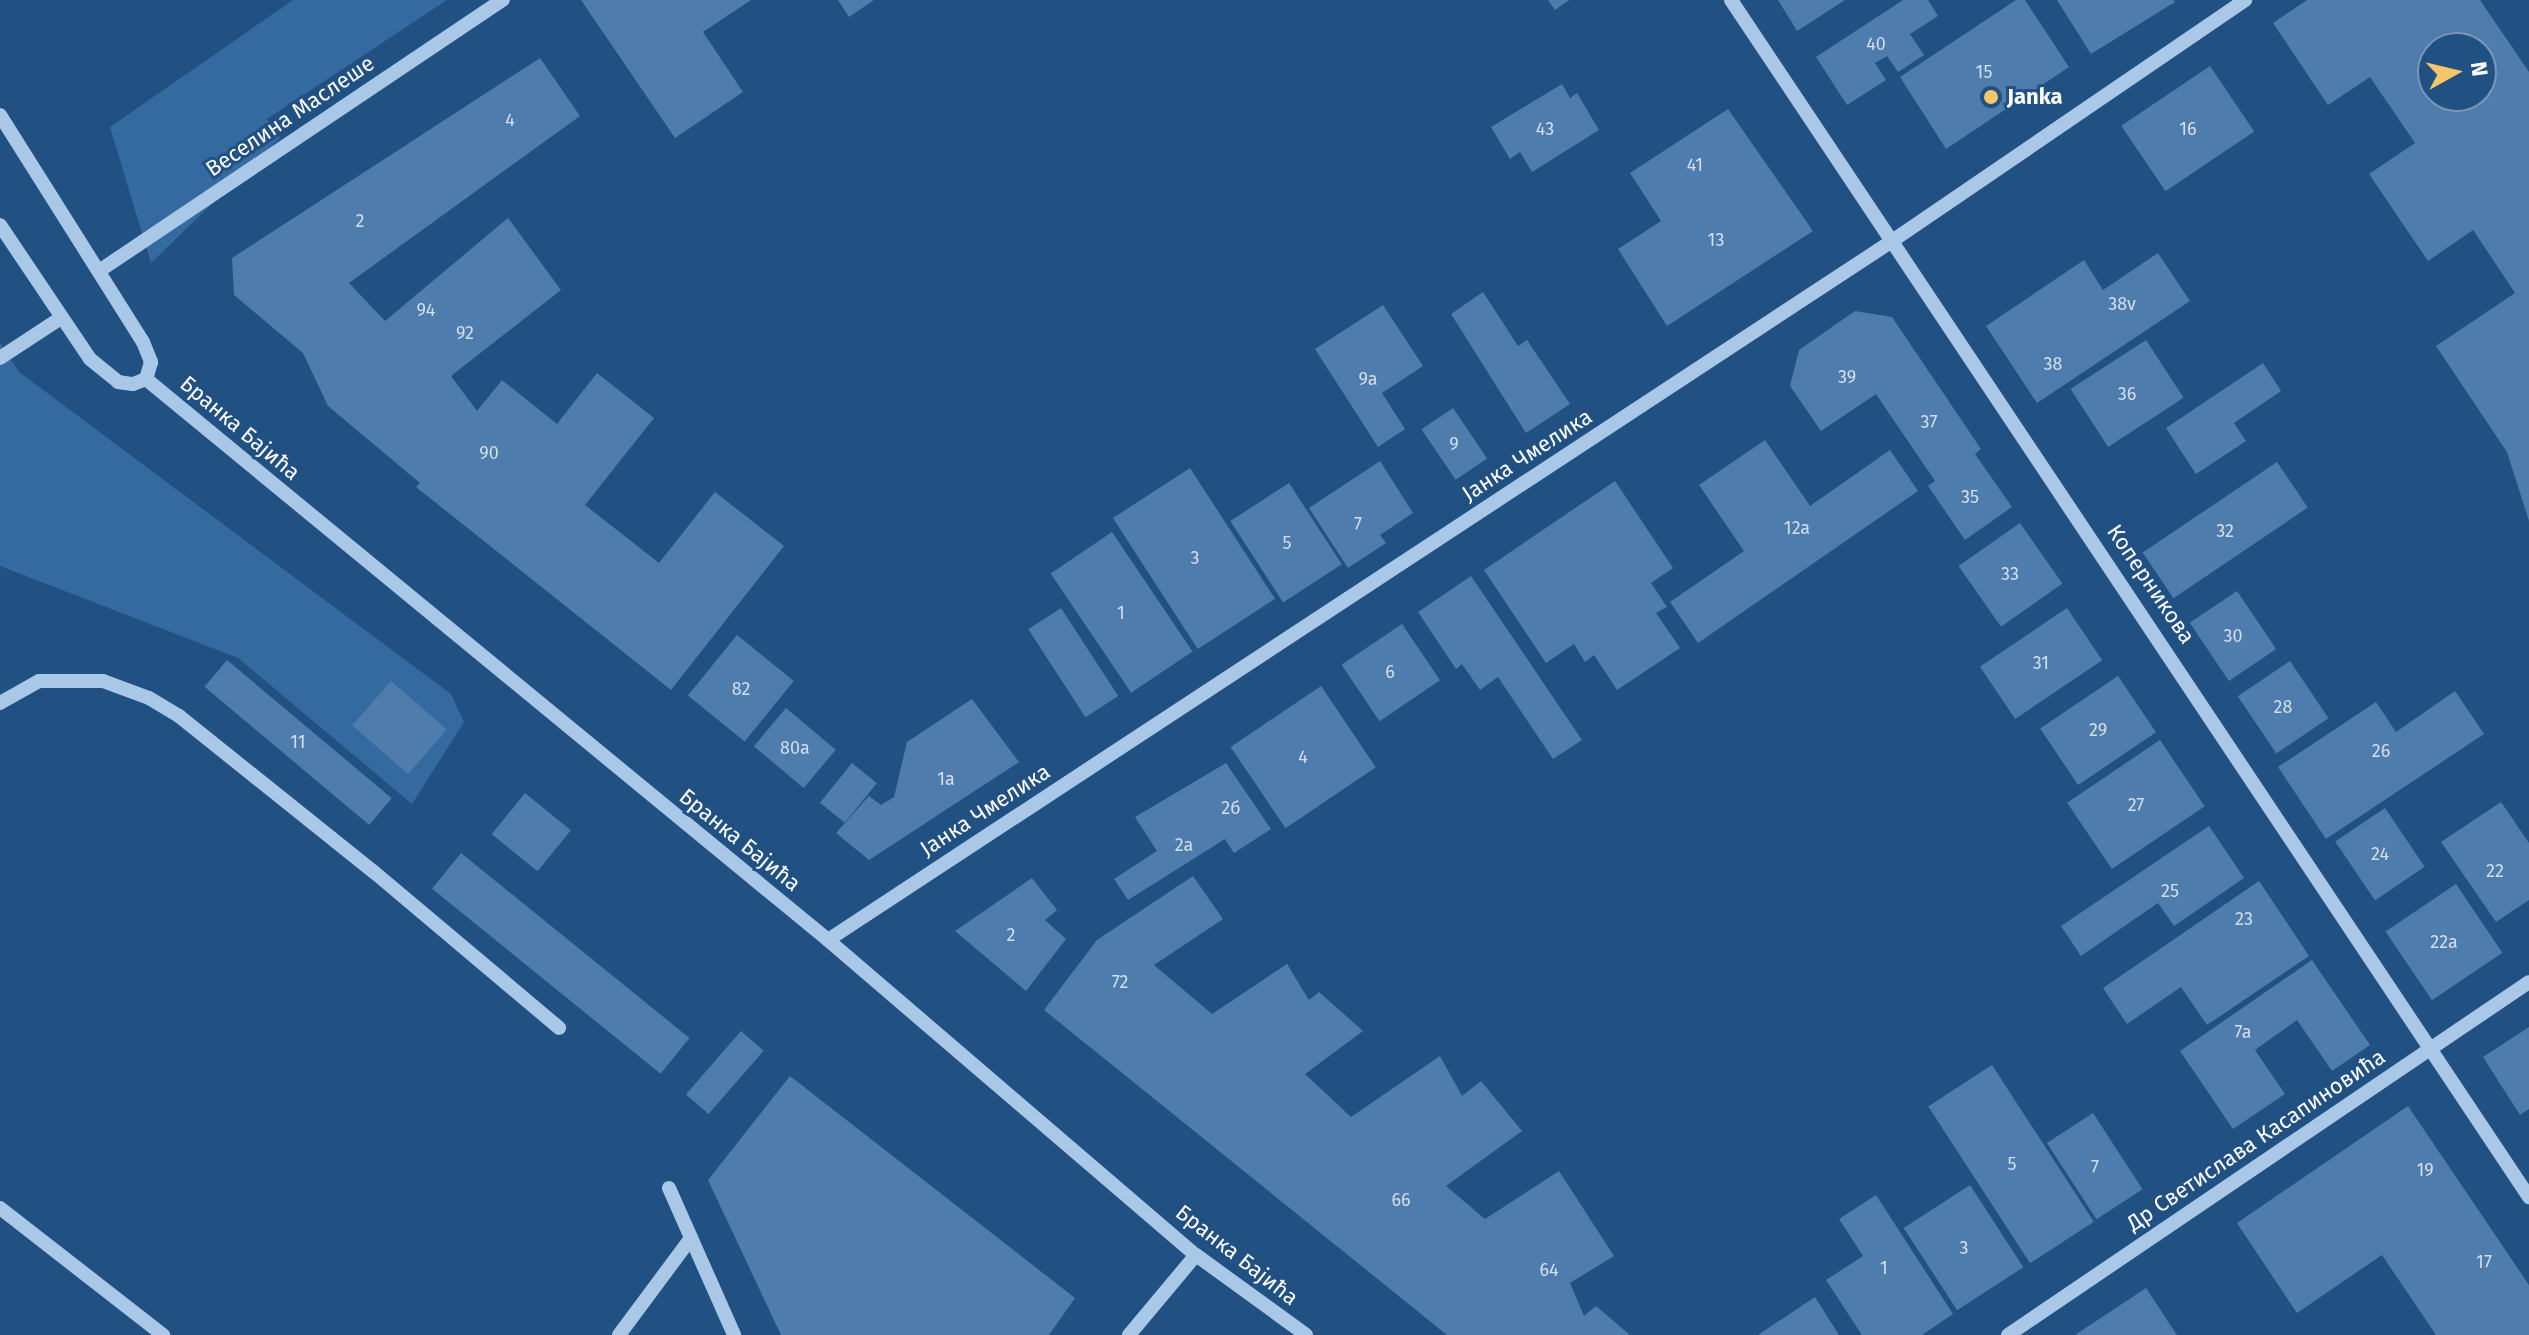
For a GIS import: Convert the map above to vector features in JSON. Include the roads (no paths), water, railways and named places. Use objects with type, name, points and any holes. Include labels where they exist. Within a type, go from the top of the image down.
[{"type":"street","name":"Веселина Маслеше","points":[[102,269],[503,0]]},
{"type":"street","name":"Коперникова","points":[[1731,0],[1895,239],[2529,1197]]},
{"type":"street","name":"Јанка Чмелика","points":[[828,940],[1895,239],[2245,0]]},
{"type":"street","name":"Бранка Бајића","points":[[0,115],[102,269],[143,342],[151,362],[146,379]]},
{"type":"street","name":"Бранка Бајића","points":[[0,225],[90,359],[118,382],[133,384],[146,379]]},
{"type":"street","points":[[0,358],[61,318]]},
{"type":"street","name":"Бранка Бајића","points":[[146,379],[828,940],[1196,1255],[1306,1335]]},
{"type":"street","points":[[0,703],[39,681],[103,681],[149,698],[179,716],[374,872],[559,1028]]},
{"type":"street","name":"Др Светислава Касапиновића","points":[[2008,1335],[2529,982]]},
{"type":"street","points":[[669,1188],[734,1335]]},
{"type":"street","points":[[0,1208],[163,1335]]},
{"type":"street","points":[[619,1335],[691,1238]]},
{"type":"street","points":[[1129,1335],[1196,1255]]},
{"type":"place","name":"Janka","points":[[1991,97]]}]
